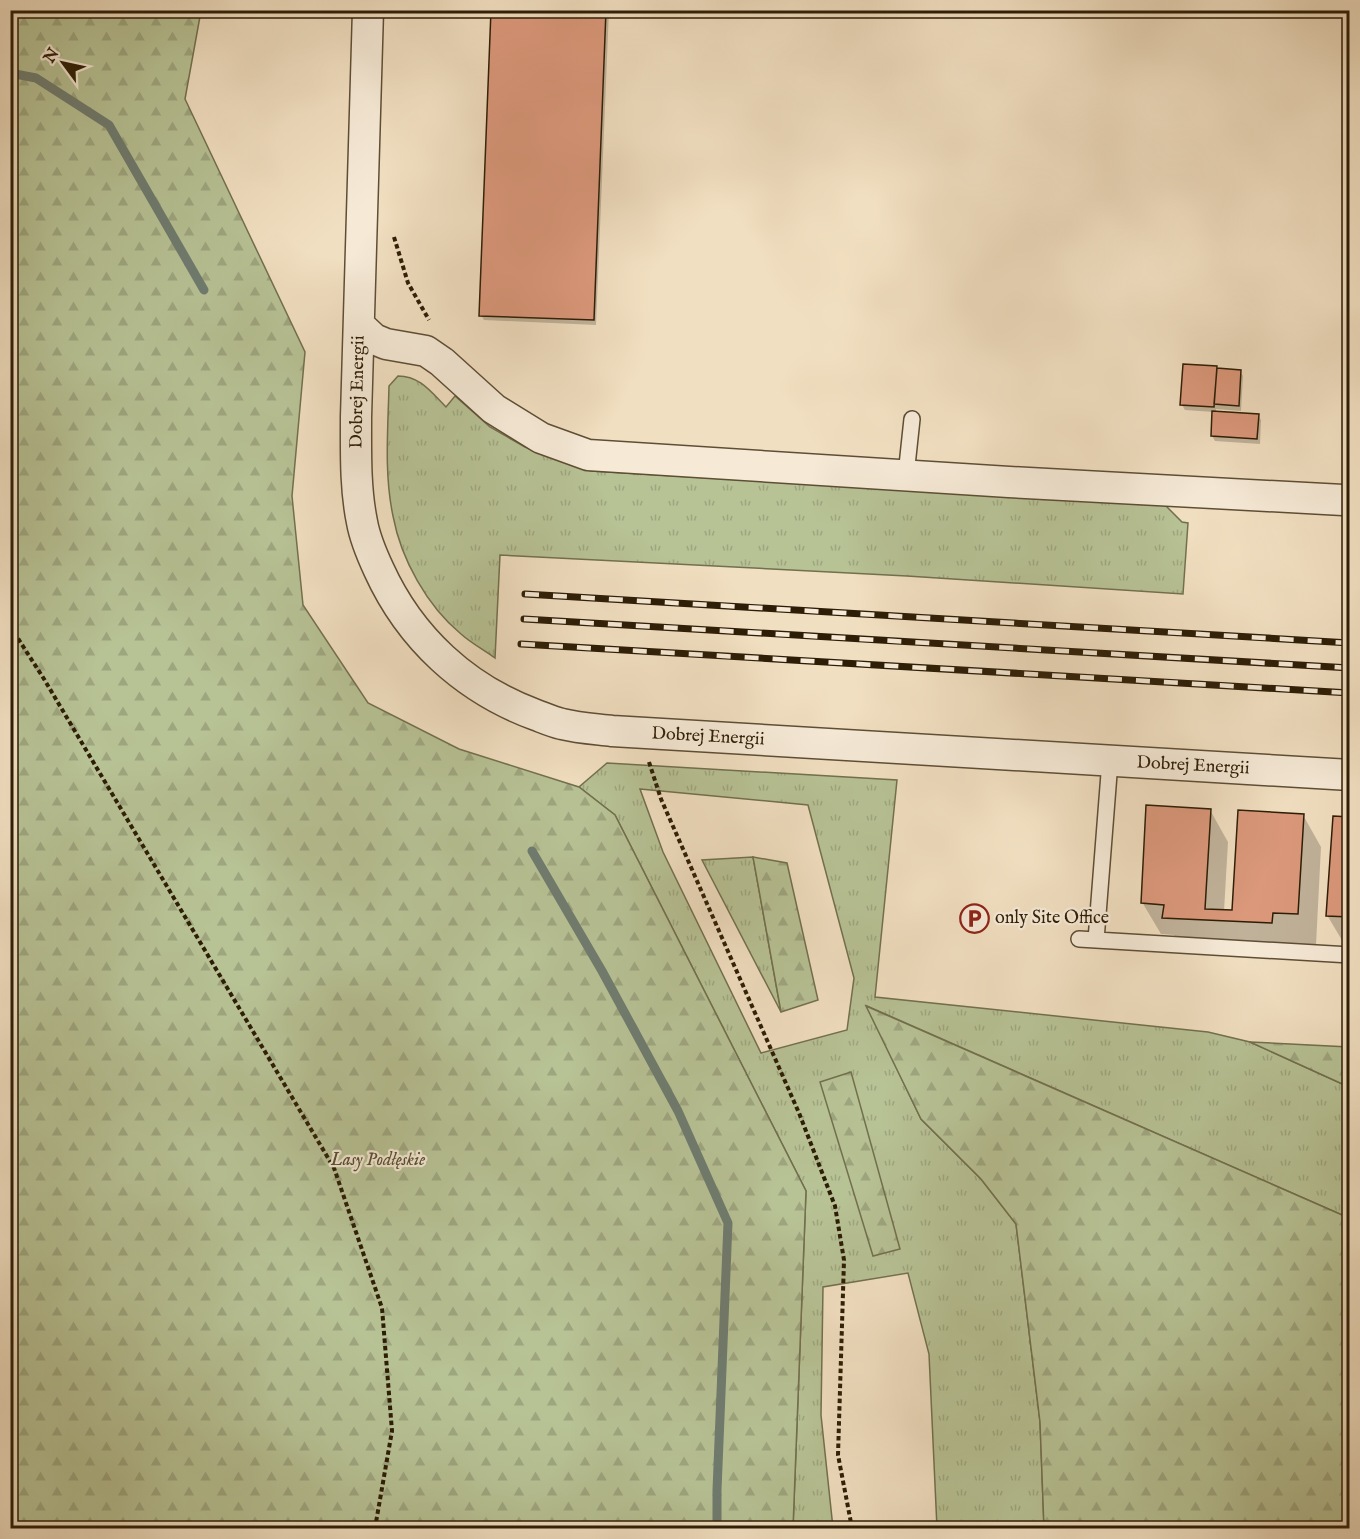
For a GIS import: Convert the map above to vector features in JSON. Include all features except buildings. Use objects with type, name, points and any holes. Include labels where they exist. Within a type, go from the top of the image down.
[{"type":"street","name":"Dobrej Energii","points":[[368,10],[356,468],[362,525],[390,594],[411,625],[435,652],[469,681],[513,707],[560,724],[612,731],[1350,776]]},
{"type":"street","name":"Dobrej Energii","points":[[359,325],[374,339],[386,344],[426,351],[442,362],[494,410],[541,438],[588,455],[1350,499]]},
{"type":"lane","points":[[906,475],[912,419]]},
{"type":"lane","points":[[1096,940],[1110,761]]},
{"type":"lane","points":[[1079,939],[1350,955]]},
{"type":"path","points":[[392,230],[408,283],[434,329]]},
{"type":"path","points":[[10,626],[50,689],[334,1168],[381,1308],[392,1431],[375,1528]]},
{"type":"path","points":[[640,733],[661,798],[800,1113],[835,1206],[844,1260],[838,1455],[852,1528]]},
{"type":"green space","name":"Lasy Podłęskie","points":[[10,11],[201,11],[185,99],[305,352],[292,496],[303,605],[368,703],[459,749],[579,787],[615,815],[806,1191],[793,1528],[11,1528]]},
{"type":"green space","points":[[398,376],[419,382],[446,407],[455,396],[490,427],[525,447],[591,471],[1165,505],[1182,522],[1188,523],[1183,594],[907,576],[500,555],[495,658],[465,637],[437,610],[417,581],[402,549],[390,500],[387,435],[389,386]]},
{"type":"green space","points":[[607,763],[897,780],[875,997],[1208,1032],[1250,1042],[1349,1087],[1349,1218],[867,1006],[921,1119],[981,1179],[1016,1224],[1040,1422],[1044,1528],[937,1528],[929,1354],[908,1273],[823,1287],[821,1415],[833,1528],[793,1528],[806,1191],[615,815],[579,787]],"holes":[[[640,789],[808,805],[854,978],[847,1030],[761,1053],[663,852]]]},
{"type":"green space","points":[[753,857],[781,1012],[702,860]]},
{"type":"green space","points":[[753,857],[787,863],[818,1000],[781,1012]]},
{"type":"green space","points":[[866,1006],[1349,1218],[1349,1528],[1044,1528],[1040,1422],[1016,1224],[981,1179],[921,1119]]},
{"type":"green space","points":[[1250,1042],[1349,1047],[1349,1087]]},
{"type":"green space","points":[[851,1072],[900,1249],[873,1256],[820,1082]]},
{"type":"waterway","points":[[10,73],[36,78],[109,125],[204,290]]},
{"type":"waterway","points":[[532,851],[602,971],[678,1111],[728,1223],[717,1528]]},
{"type":"railway","points":[[525,594],[1350,643]]},
{"type":"railway","points":[[524,619],[1350,668]]},
{"type":"railway","points":[[521,644],[1350,693]]},
{"type":"place","name":"only Site Office","points":[[974,918]]}]
